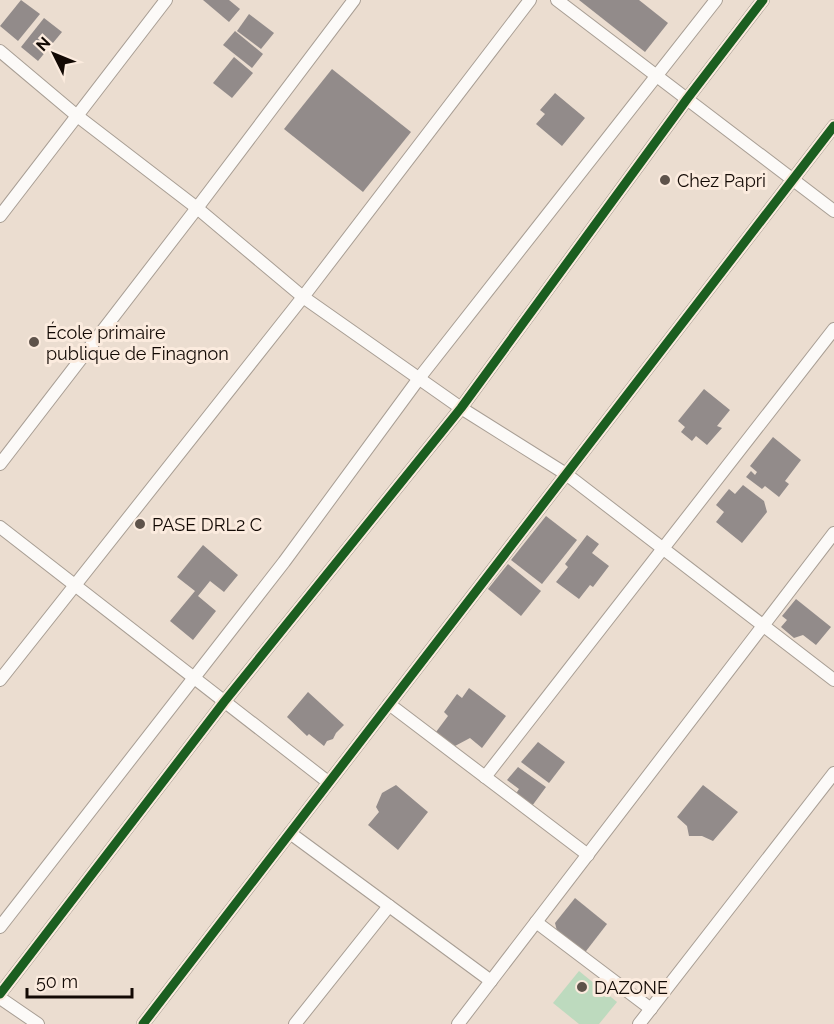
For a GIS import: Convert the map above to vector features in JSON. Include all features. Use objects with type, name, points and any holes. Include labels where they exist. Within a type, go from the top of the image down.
[{"type":"street","points":[[0,216],[166,0]]},
{"type":"street","points":[[0,464],[354,0]]},
{"type":"street","points":[[0,680],[303,297],[530,0]]},
{"type":"street","points":[[557,0],[834,211]]},
{"type":"street","points":[[0,927],[284,562],[420,377],[716,0]]},
{"type":"street","points":[[38,1024],[0,996],[224,702],[462,408],[687,99],[763,0]]},
{"type":"street","points":[[0,51],[76,115],[197,208],[303,297],[462,408],[566,474],[834,680]]},
{"type":"street","points":[[143,1024],[834,126]]},
{"type":"street","points":[[485,777],[834,329]]},
{"type":"street","points":[[0,527],[328,782]]},
{"type":"street","points":[[458,1024],[834,533]]},
{"type":"street","points":[[389,704],[588,855]]},
{"type":"street","points":[[639,1024],[834,773]]},
{"type":"street","points":[[290,833],[491,981]]},
{"type":"street","points":[[295,1024],[389,906]]},
{"type":"street","points":[[536,922],[651,1010]]},
{"type":"green space","name":"DAZONE","points":[[579,971],[617,1002],[599,1024],[579,1024],[553,1003]]},
{"type":"building","points":[[21,0],[40,14],[18,41],[0,26]]},
{"type":"building","points":[[203,0],[229,0],[240,9],[229,22]]},
{"type":"building","points":[[579,0],[639,0],[668,23],[645,52]]},
{"type":"building","points":[[249,14],[274,33],[261,49],[237,31]]},
{"type":"building","points":[[44,18],[62,32],[38,61],[21,47]]},
{"type":"building","points":[[235,31],[263,54],[252,68],[223,45]]},
{"type":"building","points":[[234,57],[253,73],[232,98],[213,83]]},
{"type":"building","points":[[332,69],[411,132],[363,192],[284,129]]},
{"type":"building","points":[[555,93],[585,118],[562,146],[536,124],[545,114],[540,110]]},
{"type":"building","points":[[704,389],[730,410],[717,426],[722,428],[707,445],[696,436],[692,441],[681,432],[685,427],[678,421]]},
{"type":"building","points":[[773,437],[801,460],[785,481],[789,484],[779,497],[765,486],[762,489],[746,477],[751,471],[755,475],[757,472],[750,466]]},
{"type":"building","points":[[743,485],[764,501],[767,512],[742,543],[716,522],[724,512],[716,505],[729,489],[735,494]]},
{"type":"building","points":[[546,516],[577,540],[542,584],[511,560]]},
{"type":"building","points":[[587,535],[599,544],[592,553],[609,566],[593,587],[590,585],[579,599],[556,582],[568,567],[565,564]]},
{"type":"building","points":[[203,545],[238,575],[224,592],[210,581],[198,596],[216,611],[193,640],[170,621],[195,591],[177,577]]},
{"type":"building","points":[[508,564],[541,591],[521,616],[488,589]]},
{"type":"building","points":[[796,599],[831,627],[816,645],[803,635],[794,638],[781,627],[787,620],[782,616]]},
{"type":"building","points":[[469,688],[506,716],[482,748],[470,738],[455,746],[436,732],[448,716],[444,712],[457,694],[462,698]]},
{"type":"building","points":[[308,692],[344,725],[324,746],[309,734],[307,736],[287,717]]},
{"type":"building","points":[[538,742],[565,762],[549,783],[521,762]]},
{"type":"building","points":[[518,767],[546,787],[532,806],[515,795],[519,789],[507,780]]},
{"type":"building","points":[[396,785],[428,812],[398,850],[368,825],[379,812],[376,807],[382,793]]},
{"type":"building","points":[[703,785],[738,812],[713,841],[702,836],[689,836],[687,826],[677,817]]},
{"type":"building","points":[[575,898],[607,924],[583,955],[557,931],[555,923]]},
{"type":"cycle path","points":[[0,994],[224,702],[461,408],[687,99],[763,0]]},
{"type":"cycle path","points":[[143,1024],[834,126]]},
{"type":"place","name":"Chez Papri","points":[[665,180]]},
{"type":"place","name":"École primaire publique de Finagnon","points":[[34,342]]},
{"type":"place","name":"PASE DRL2 C","points":[[140,524]]},
{"type":"place","name":"DAZONE","points":[[582,987]]}]
